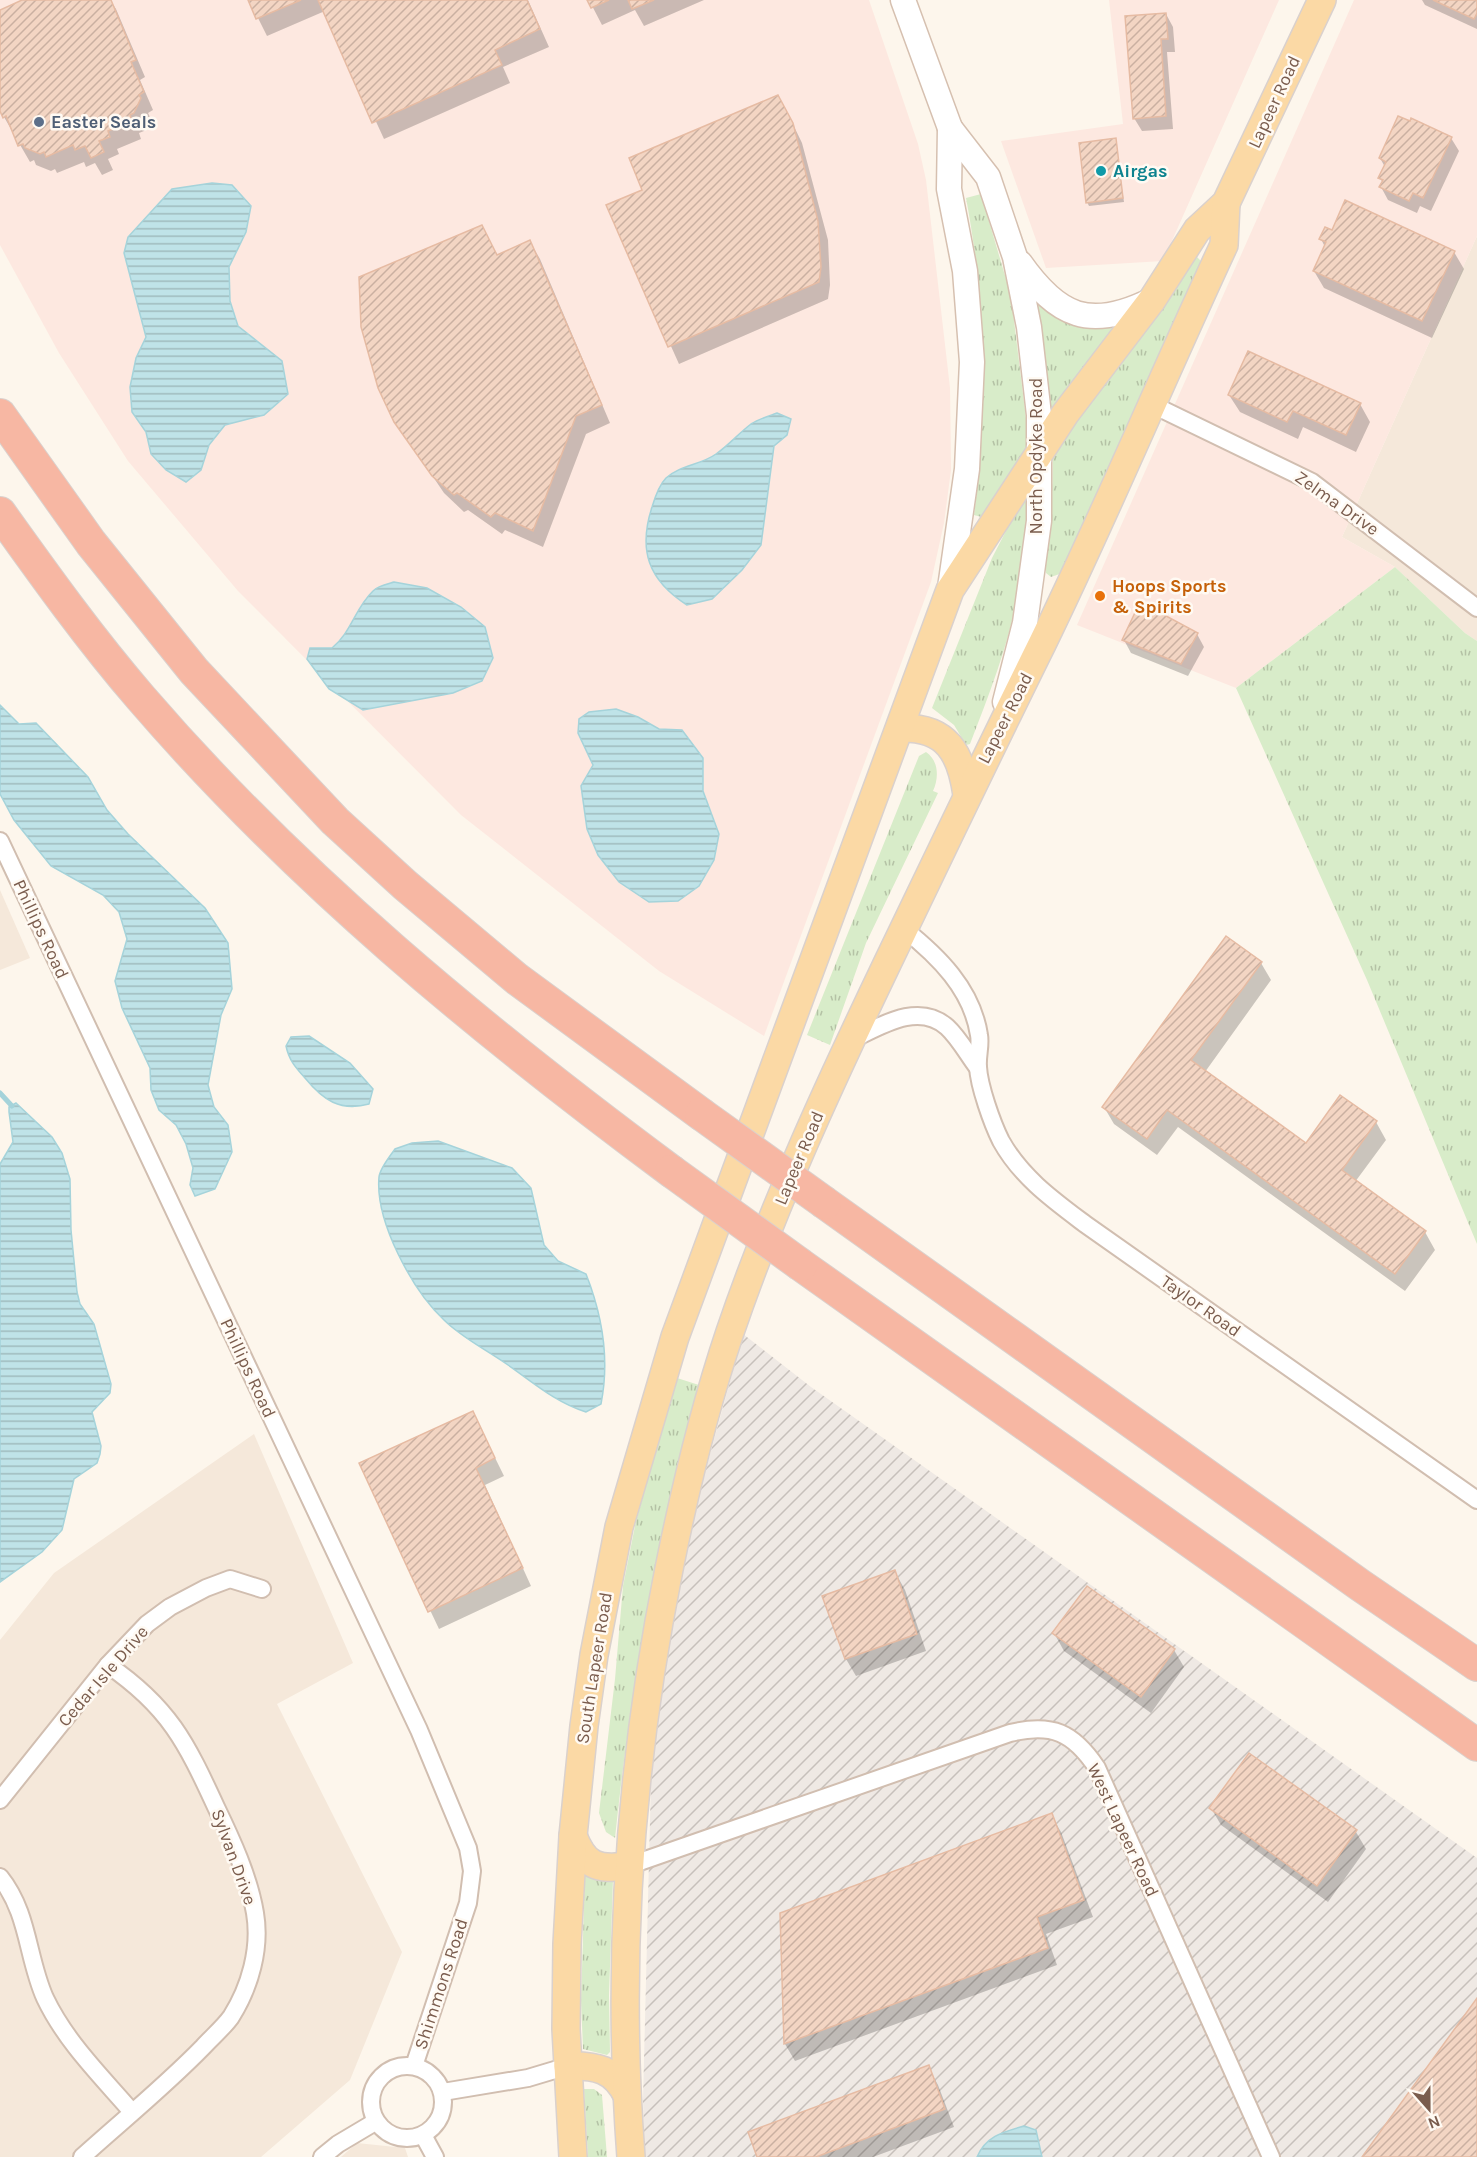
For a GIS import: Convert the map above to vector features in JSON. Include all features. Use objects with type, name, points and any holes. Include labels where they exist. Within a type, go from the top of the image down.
[{"type":"highway","points":[[0,415],[91,543],[194,671],[335,821],[405,885],[517,979],[700,1114],[1341,1572],[1477,1665]]},
{"type":"highway","points":[[0,513],[69,608],[141,698],[324,888],[420,973],[558,1087],[671,1171],[1477,1745]]},
{"type":"main road","name":"North Opdyke Road","points":[[903,0],[950,128],[988,177],[1015,257],[1037,383],[1039,521],[1025,623],[998,728]]},
{"type":"main road","name":"Lapeer Road","points":[[728,1198],[950,590],[985,539],[1039,450],[1152,300],[1197,230],[1226,203],[1322,0]]},
{"type":"main road","name":"North Opdyke Road","points":[[950,128],[949,189],[965,271],[972,394],[967,470],[950,590]]},
{"type":"main road","name":"Lapeer Road","points":[[628,1866],[632,1812],[650,1669],[677,1532],[695,1456],[729,1334],[769,1229],[850,1041],[998,728],[1069,589],[1224,245],[1226,203]]},
{"type":"main road","points":[[1015,257],[1046,296],[1077,314],[1115,315],[1152,300]]},
{"type":"main road","points":[[900,728],[914,727],[940,735],[958,760],[967,795]]},
{"type":"main road","name":"South Lapeer Road","points":[[573,2157],[568,2066],[566,1955],[573,1836],[593,1663],[619,1527],[675,1337],[728,1198]]},
{"type":"main road","points":[[573,1836],[579,1851],[600,1868],[628,1866],[624,2030],[631,2157]]},
{"type":"main road","points":[[568,2066],[594,2066],[604,2069],[621,2082],[627,2095]]},
{"type":"street","name":"Zelma Drive","points":[[1151,404],[1312,482],[1477,608]]},
{"type":"street","name":"Phillips Road","points":[[0,841],[419,1730],[468,1848],[472,1870],[468,1903]]},
{"type":"street","name":"Taylor Road","points":[[904,928],[942,962],[964,993],[976,1019],[980,1038],[978,1068]]},
{"type":"street","name":"Taylor Road","points":[[850,1041],[906,1017],[924,1016],[948,1027],[978,1068],[1000,1139],[1014,1162],[1036,1186],[1095,1231],[1477,1500]]},
{"type":"street","name":"Cedar Isle Drive","points":[[0,1800],[108,1665],[147,1624],[170,1607],[206,1588],[230,1579],[262,1589]]},
{"type":"street","name":"Sylvan Drive","points":[[82,2157],[189,2061],[230,2018],[248,1986],[257,1939],[255,1912],[240,1860],[193,1757],[169,1718],[152,1698],[108,1665]]},
{"type":"street","name":"West Lapeer Road","points":[[628,1866],[1010,1733],[1035,1727],[1053,1730],[1084,1748],[1097,1768],[1271,2157]]},
{"type":"street","points":[[0,1877],[9,1888],[25,1922],[44,1995],[59,2025],[132,2112]]},
{"type":"street","name":"Shimmons Road","points":[[414,2066],[468,1903]]},
{"type":"street","points":[[414,2066],[432,2075],[443,2092],[443,2108],[436,2125],[423,2135],[404,2139],[387,2134],[375,2122],[370,2101],[377,2080],[394,2067],[414,2066]]},
{"type":"street","points":[[443,2092],[528,2078],[568,2066]]},
{"type":"street","points":[[322,2157],[338,2144],[375,2122]]},
{"type":"street","points":[[423,2135],[435,2157]]},
{"type":"shaded area","points":[[0,0],[869,0],[918,144],[926,180],[950,388],[951,470],[944,523],[931,582],[764,1036],[659,971],[461,815],[238,591],[128,461],[59,353],[0,245]]},
{"type":"shaded area","points":[[1109,0],[1279,0],[1163,261],[1046,268],[1001,141],[1123,124]]},
{"type":"shaded area","points":[[1354,0],[1477,0],[1477,236],[1342,537],[1395,567],[1236,688],[1077,625]]},
{"type":"shaded area","points":[[1477,236],[1477,641],[1465,633],[1395,567],[1342,537]]},
{"type":"shaded area","points":[[0,890],[30,958],[0,970]]},
{"type":"shaded area","points":[[743,1334],[811,1387],[1477,1858],[1477,2157],[645,2157],[643,2101],[652,1741],[675,1582]]},
{"type":"shaded area","points":[[254,1434],[353,1663],[277,1704],[402,1952],[350,2080],[261,2157],[0,2157],[0,1640],[54,1573]]},
{"type":"shaded area","points":[[357,2143],[405,2148],[408,2157],[341,2157]]},
{"type":"green space","points":[[981,194],[1011,296],[1029,443],[985,518],[974,515],[981,435],[983,356],[978,277],[966,198]]},
{"type":"green space","points":[[1197,257],[1204,264],[1065,572],[1051,577],[1046,573],[1045,565],[1052,502],[1053,449],[1191,259]]},
{"type":"green space","points":[[1036,300],[1118,324],[1053,412],[1050,411]]},
{"type":"green space","points":[[1026,499],[1029,507],[1014,613],[991,689],[970,744],[966,745],[954,725],[932,708],[992,558],[1022,500]]},
{"type":"green space","points":[[1395,567],[1465,633],[1477,641],[1477,1244],[1367,980],[1236,688]]},
{"type":"green space","points":[[926,752],[936,765],[937,775],[933,791],[938,793],[866,943],[830,1045],[807,1035],[919,756]]},
{"type":"green space","points":[[677,1378],[699,1385],[671,1497],[648,1610],[629,1723],[615,1838],[606,1832],[599,1813],[615,1679],[623,1586],[636,1521]]},
{"type":"green space","points":[[585,1874],[613,1879],[609,1995],[610,2052],[607,2055],[583,2049],[581,2000]]},
{"type":"green space","points":[[584,2089],[594,2089],[602,2095],[607,2157],[588,2157]]},
{"type":"water","points":[[212,183],[232,185],[251,206],[246,232],[229,267],[230,301],[238,326],[282,361],[288,394],[264,415],[225,425],[209,445],[201,470],[186,482],[166,470],[151,454],[146,432],[132,412],[130,387],[136,358],[146,337],[124,253],[128,237],[172,189]]},
{"type":"water","points":[[777,413],[791,419],[787,435],[774,446],[761,545],[742,570],[712,599],[687,605],[663,585],[650,563],[646,537],[653,503],[658,491],[666,478],[672,474],[710,458],[751,424]]},
{"type":"water","points":[[394,582],[427,588],[461,607],[485,627],[493,658],[482,681],[453,693],[363,710],[329,689],[307,659],[310,648],[332,648],[344,635],[373,591],[380,586]]},
{"type":"water","points":[[0,705],[19,724],[36,723],[88,777],[107,810],[128,834],[205,908],[228,943],[232,989],[221,1015],[208,1085],[214,1107],[228,1125],[232,1152],[215,1189],[195,1196],[190,1185],[193,1168],[186,1144],[176,1125],[159,1110],[151,1090],[150,1068],[122,1008],[115,981],[127,939],[119,912],[103,895],[51,866],[14,820],[0,794]]},
{"type":"water","points":[[616,709],[638,717],[659,729],[682,730],[703,758],[703,791],[719,834],[714,860],[699,886],[678,901],[649,902],[619,882],[598,855],[587,829],[581,786],[593,765],[578,733],[579,719],[589,712]]},
{"type":"water","points":[[309,1036],[350,1063],[373,1089],[369,1104],[341,1105],[326,1098],[312,1086],[293,1063],[286,1046],[291,1037]]},
{"type":"water","points":[[16,1103],[52,1137],[62,1153],[70,1179],[71,1230],[77,1292],[80,1304],[94,1324],[111,1384],[110,1393],[92,1412],[101,1446],[97,1463],[74,1479],[62,1530],[42,1552],[0,1582],[0,1164],[13,1142],[9,1107]]},
{"type":"water","points":[[438,1141],[512,1168],[531,1188],[544,1245],[558,1261],[586,1274],[601,1322],[605,1354],[601,1404],[586,1412],[545,1392],[444,1320],[408,1273],[389,1234],[379,1195],[379,1177],[395,1149],[412,1143]]},
{"type":"water","points":[[1024,2126],[1036,2130],[1042,2157],[977,2157],[990,2140],[1002,2133]]},
{"type":"building","points":[[22,0],[111,0],[136,60],[131,62],[144,92],[139,95],[141,98],[134,113],[130,115],[132,121],[108,131],[110,137],[99,141],[104,152],[91,158],[85,146],[75,150],[73,145],[46,157],[44,152],[40,154],[25,148],[23,144],[18,146],[6,116],[3,118],[0,111],[0,10]]},
{"type":"building","points":[[248,0],[301,0],[256,19]]},
{"type":"building","points":[[318,0],[527,0],[540,29],[495,50],[502,65],[372,123]]},
{"type":"building","points":[[587,0],[609,0],[591,8]]},
{"type":"building","points":[[628,0],[654,0],[632,9]]},
{"type":"building","points":[[1433,0],[1477,0],[1477,13],[1474,19]]},
{"type":"building","points":[[1166,13],[1168,39],[1161,39],[1166,116],[1133,119],[1125,16]]},
{"type":"building","points":[[778,95],[793,123],[818,221],[821,267],[819,282],[668,347],[606,205],[642,190],[629,158]]},
{"type":"building","points":[[1398,116],[1410,121],[1411,118],[1452,137],[1423,198],[1413,193],[1409,201],[1379,187],[1383,180],[1378,178],[1386,162],[1379,158]]},
{"type":"building","name":"Airgas","points":[[1116,138],[1123,198],[1086,203],[1079,143]]},
{"type":"building","points":[[1345,200],[1455,251],[1422,321],[1313,271],[1326,242],[1319,239],[1325,227],[1332,230]]},
{"type":"building","points":[[482,225],[497,255],[530,240],[602,405],[576,416],[533,531],[495,513],[491,517],[457,493],[454,495],[432,476],[394,422],[378,388],[361,327],[359,277]]},
{"type":"building","points":[[1248,351],[1361,403],[1346,435],[1293,411],[1287,422],[1228,395]]},
{"type":"building","points":[[1140,602],[1198,633],[1181,664],[1122,640]]},
{"type":"building","points":[[1226,936],[1262,962],[1191,1060],[1306,1143],[1340,1095],[1377,1121],[1342,1170],[1426,1231],[1395,1274],[1167,1110],[1147,1139],[1102,1107]]},
{"type":"building","points":[[473,1411],[495,1458],[476,1468],[523,1568],[428,1612],[359,1463]]},
{"type":"building","points":[[895,1570],[917,1634],[845,1659],[822,1596]]},
{"type":"building","points":[[1087,1586],[1175,1649],[1141,1697],[1052,1633]]},
{"type":"building","points":[[1249,1753],[1357,1830],[1317,1886],[1209,1808]]},
{"type":"building","points":[[1052,1813],[1084,1900],[1037,1917],[1048,1948],[784,2044],[780,1913]]},
{"type":"building","points":[[1477,1998],[1477,2157],[1362,2157]]},
{"type":"building","points":[[929,2065],[945,2109],[816,2157],[757,2157],[748,2132]]},
{"type":"waterway","points":[[0,1093],[12,1106]]},
{"type":"place","name":"Easter Seals","points":[[39,122]]},
{"type":"place","name":"Airgas","points":[[1101,171]]},
{"type":"place","name":"Hoops Sports & Spirits","points":[[1100,596]]}]
